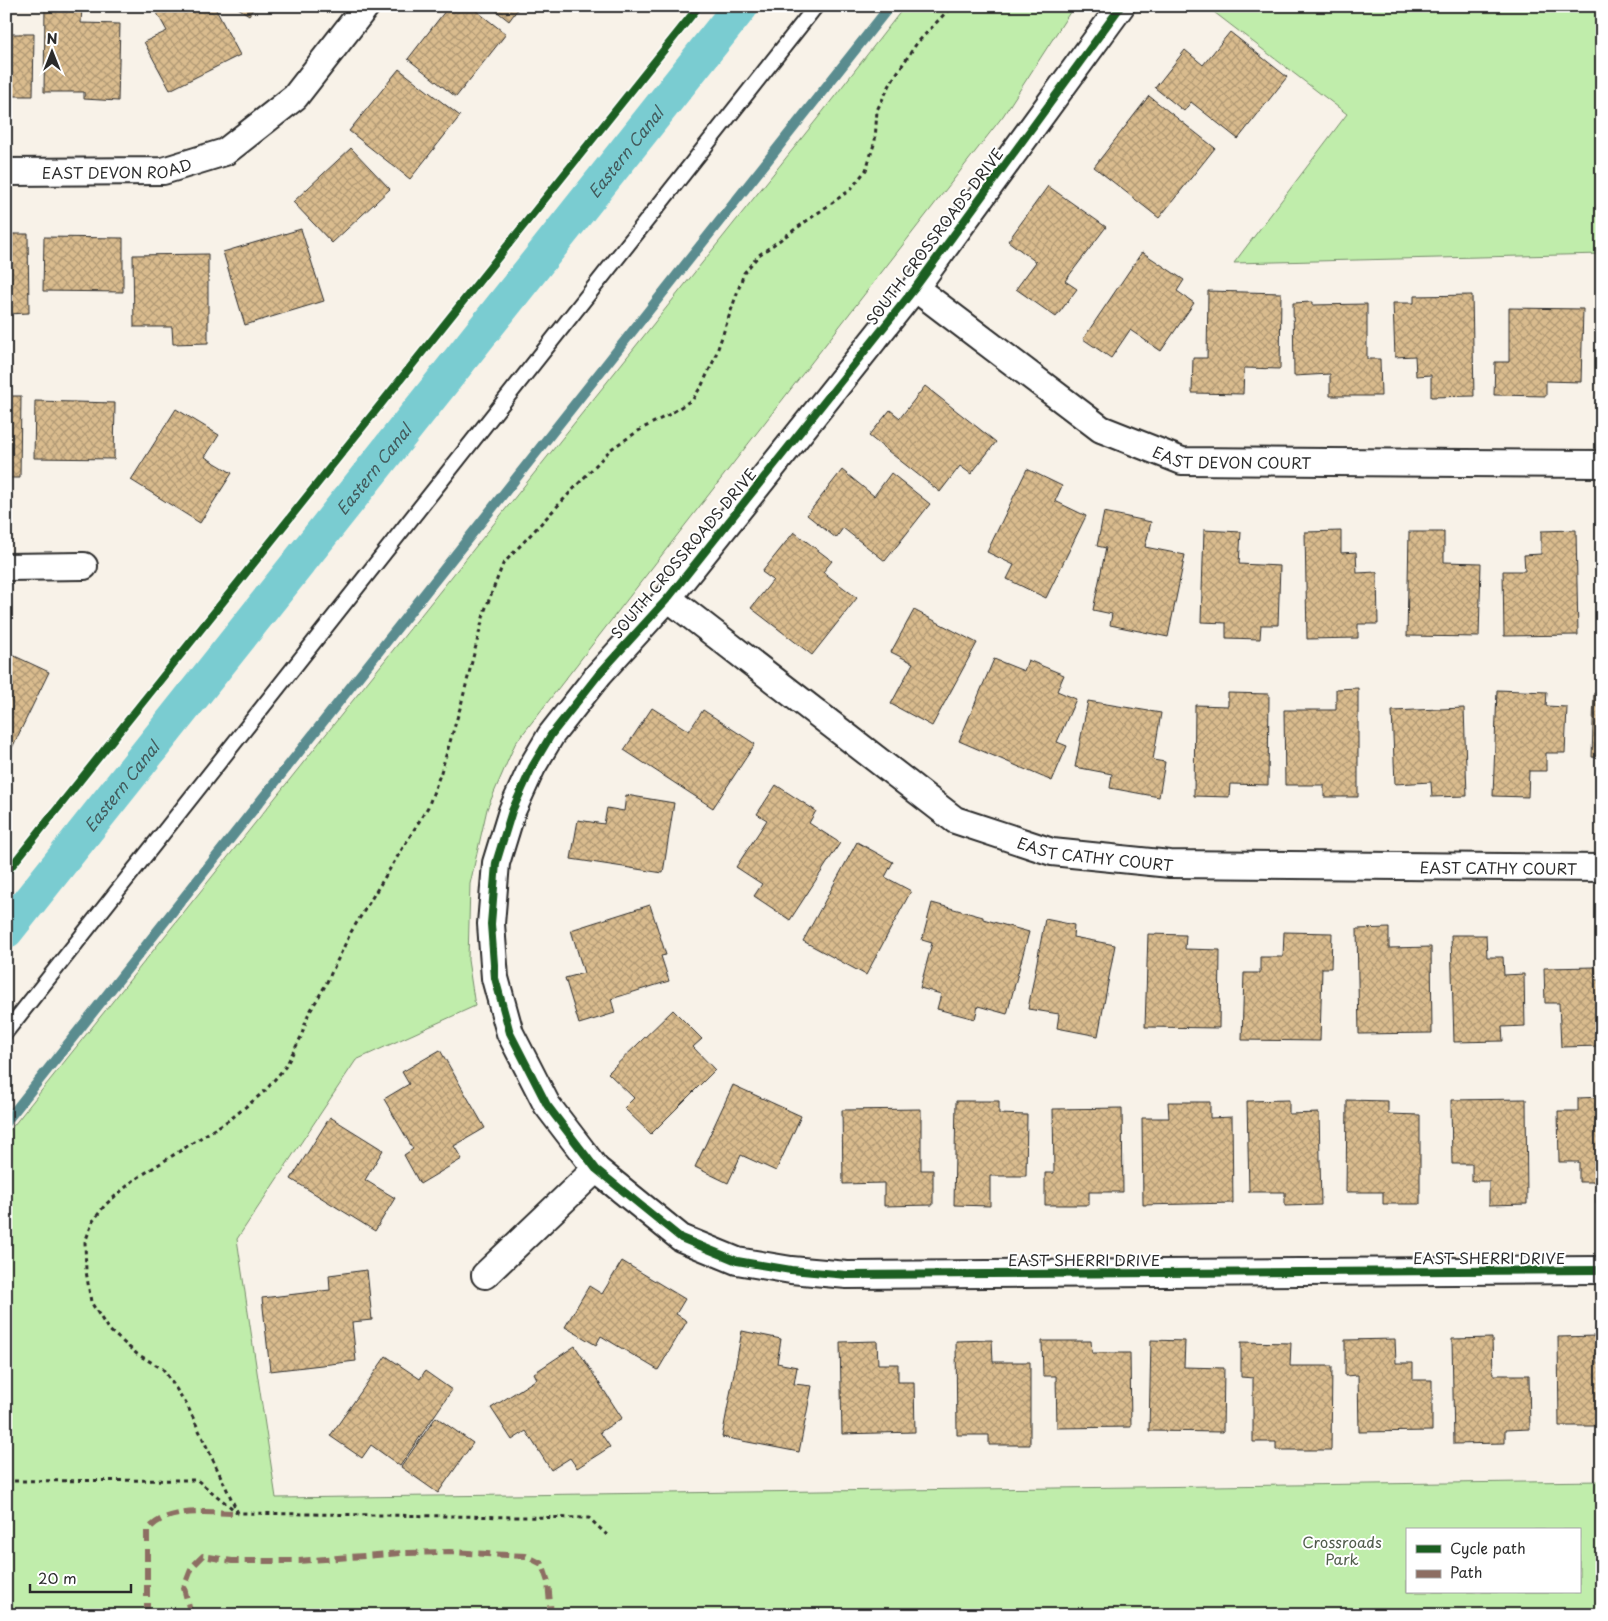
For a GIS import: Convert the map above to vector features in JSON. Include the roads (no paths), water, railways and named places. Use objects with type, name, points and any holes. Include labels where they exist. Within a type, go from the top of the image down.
[{"type":"street","name":"EAST DEVON ROAD","points":[[6,172],[163,171],[225,152],[295,97],[366,6]]},
{"type":"street","name":"SOUTH CROSSROADS DRIVE","points":[[596,1169],[547,1105],[510,1033],[495,978],[491,924],[496,863],[512,811],[532,767],[551,735],[600,674],[668,598],[915,288],[1120,7]]},
{"type":"street","name":"EAST DEVON COURT","points":[[915,288],[1101,429],[1182,461],[1602,464]]},
{"type":"street","points":[[6,568],[84,566]]},
{"type":"street","name":"EAST CATHY COURT","points":[[668,598],[955,820],[1052,852],[1170,864],[1602,868]]},
{"type":"street","points":[[486,1275],[596,1169]]},
{"type":"street","name":"EAST SHERRI DRIVE","points":[[596,1169],[680,1238],[737,1261],[791,1270],[847,1275],[1602,1270]]},
{"type":"lane","points":[[6,1032],[816,6]]},
{"type":"waterway","name":"Eastern Canal","points":[[6,931],[741,6]]},
{"type":"waterway","points":[[6,1122],[890,6]]},
{"type":"park label","name":"Crossroads Park","points":[[1342,1550]]}]
